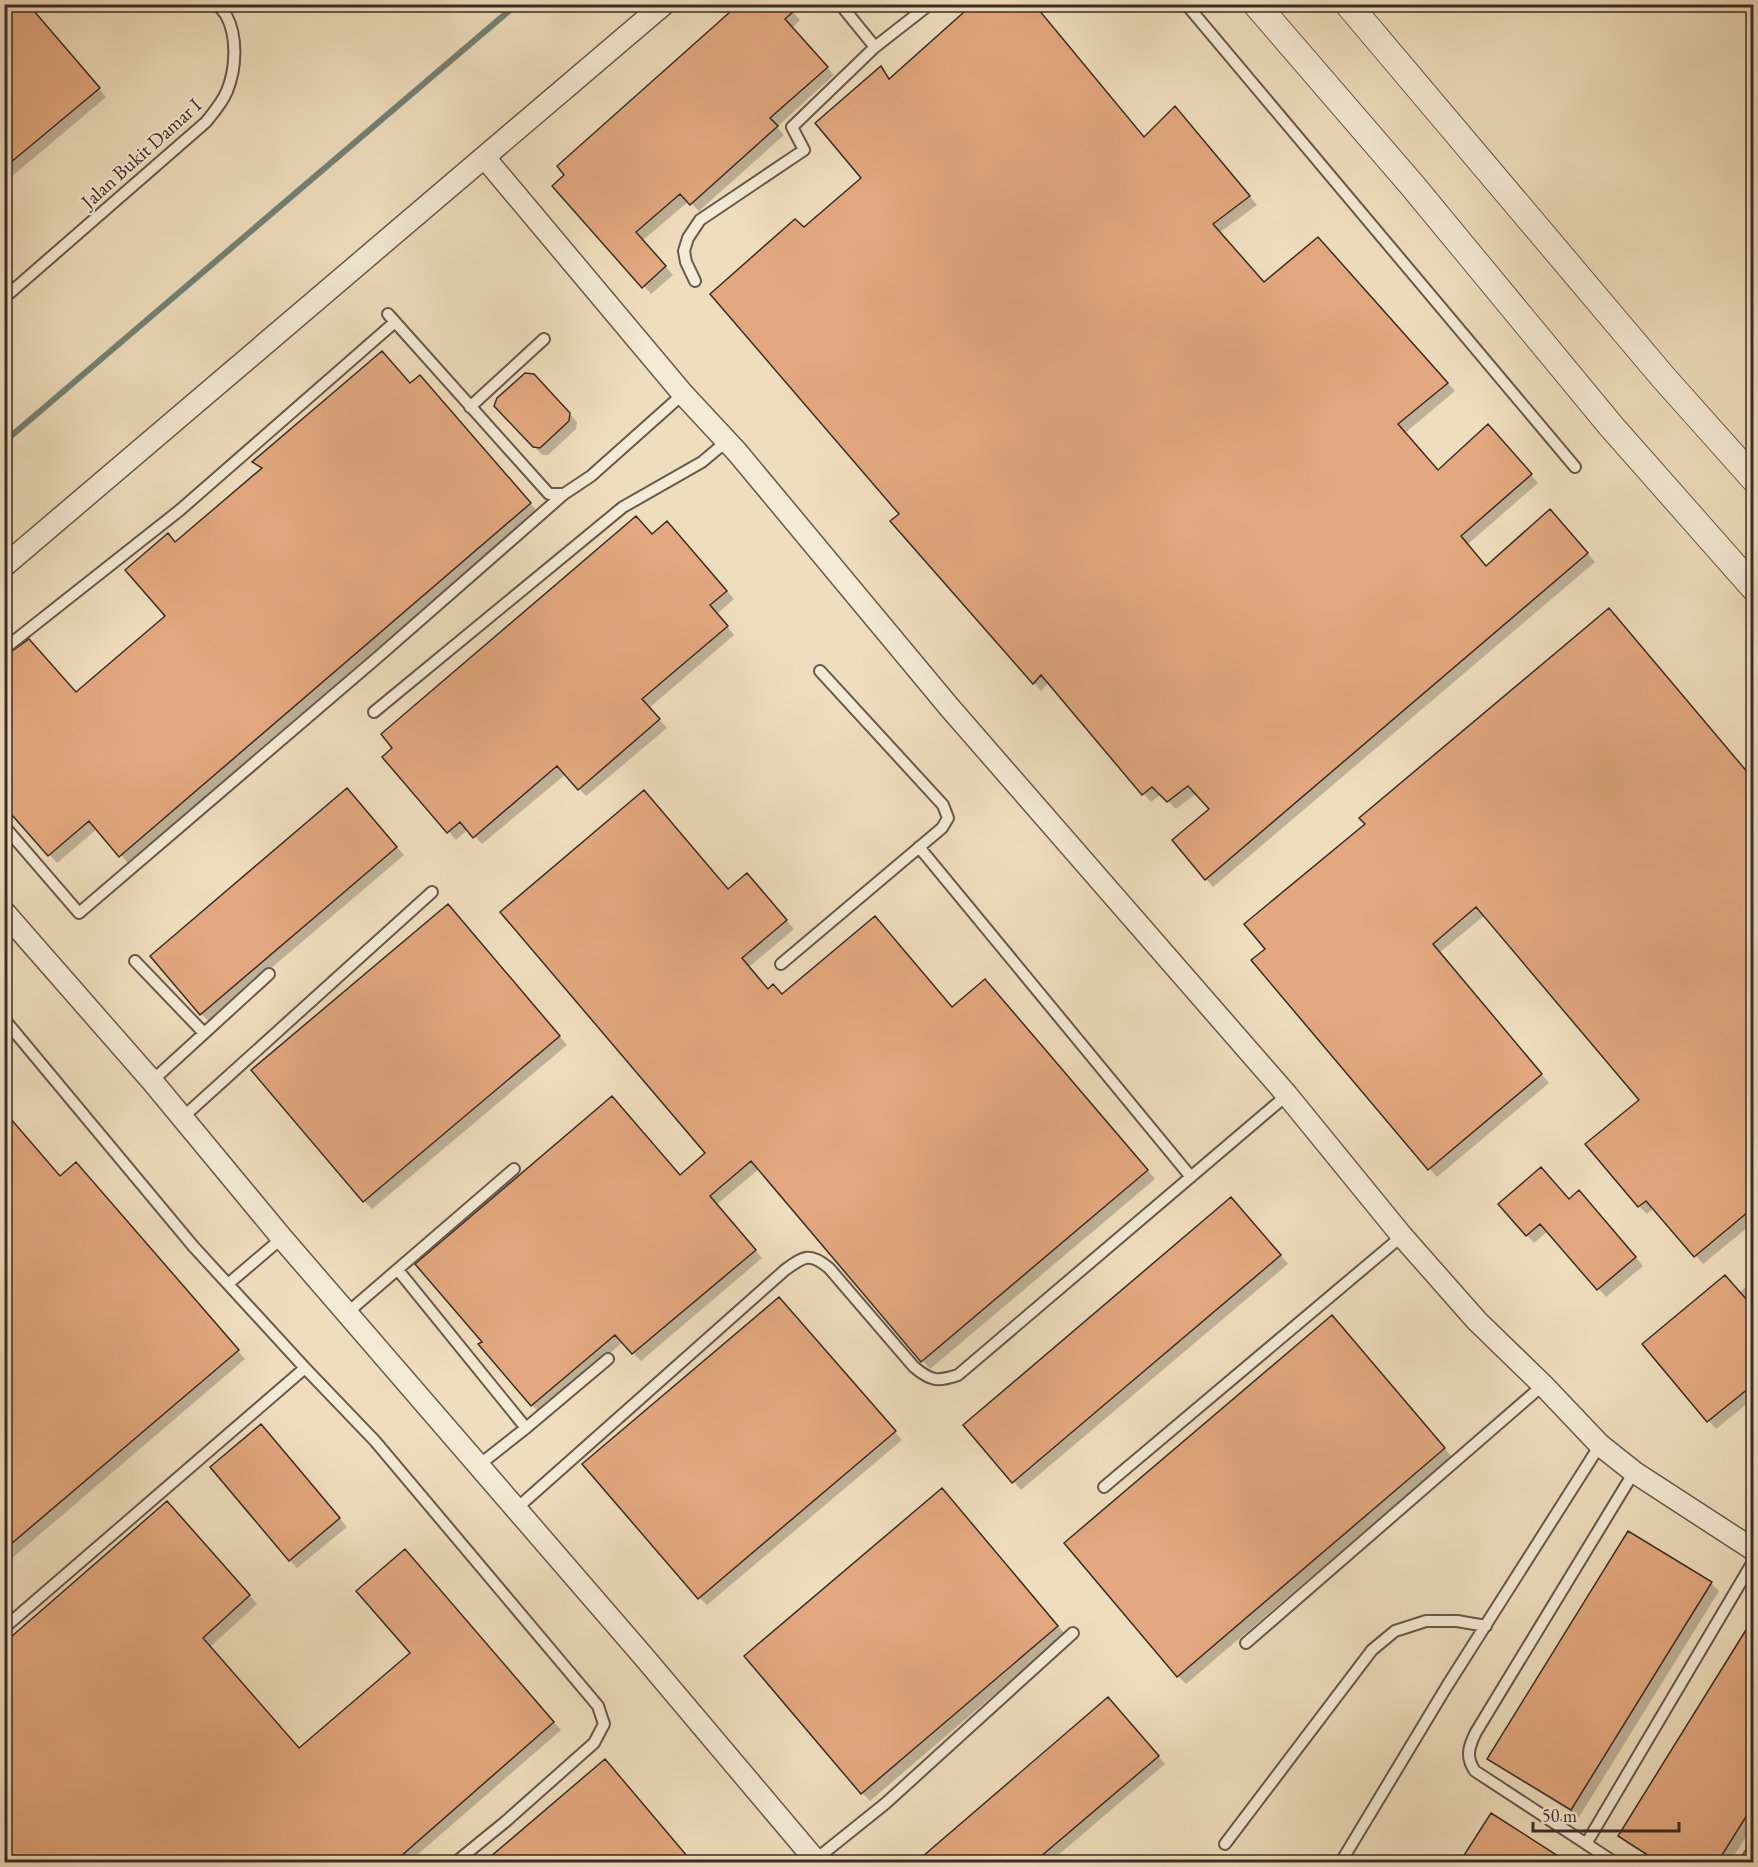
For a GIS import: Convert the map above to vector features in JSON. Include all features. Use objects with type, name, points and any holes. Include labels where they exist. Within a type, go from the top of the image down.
[{"type":"street","points":[[4,566],[664,4]]},
{"type":"street","points":[[1256,4],[1412,185],[1611,426],[1754,588]]},
{"type":"street","points":[[1347,4],[1663,377],[1754,479]]},
{"type":"street","points":[[485,158],[683,394],[727,441],[950,708],[1287,1095],[1402,1236],[1477,1322],[1543,1385],[1600,1445],[1634,1472],[1754,1550]]},
{"type":"street","points":[[4,912],[152,1081],[282,1238],[644,1657],[816,1861]]},
{"type":"lane","name":"Jalan Bukit Damar I","points":[[4,298],[206,122],[219,107],[227,91],[234,52],[226,15],[217,4]]},
{"type":"lane","points":[[840,4],[875,47]]},
{"type":"lane","points":[[695,282],[684,251],[688,238],[700,220],[804,150],[792,127],[875,47],[930,4]]},
{"type":"lane","points":[[1186,4],[1575,467]]},
{"type":"lane","points":[[4,649],[180,510],[392,318],[549,494],[564,494]]},
{"type":"lane","points":[[470,407],[544,339]]},
{"type":"lane","points":[[4,826],[79,913],[564,494],[591,476],[683,394]]},
{"type":"lane","points":[[374,712],[623,507],[702,462],[727,441]]},
{"type":"lane","points":[[781,964],[942,828],[948,818],[943,805],[820,671]]},
{"type":"lane","points":[[919,847],[1191,1177]]},
{"type":"lane","points":[[182,1118],[432,892]]},
{"type":"lane","points":[[135,961],[204,1033]]},
{"type":"lane","points":[[152,1081],[268,974]]},
{"type":"lane","points":[[4,1019],[193,1246],[375,1441],[598,1706],[604,1724],[594,1743],[456,1863]]},
{"type":"lane","points":[[516,1509],[785,1270],[799,1260],[810,1256],[819,1259],[824,1264],[914,1367],[926,1376],[942,1381],[958,1375],[1287,1095]]},
{"type":"lane","points":[[347,1312],[513,1169]]},
{"type":"lane","points":[[1104,1487],[1402,1236]]},
{"type":"lane","points":[[228,1284],[282,1238]]},
{"type":"lane","points":[[399,1269],[526,1428]]},
{"type":"lane","points":[[479,1465],[608,1359]]},
{"type":"lane","points":[[4,1628],[305,1368]]},
{"type":"lane","points":[[1246,1643],[1543,1385]]},
{"type":"lane","points":[[1341,1863],[1442,1696],[1600,1445]]},
{"type":"lane","points":[[1614,1863],[1475,1771],[1471,1765],[1468,1749],[1476,1732],[1634,1472]]},
{"type":"lane","points":[[1586,1844],[1754,1560]]},
{"type":"lane","points":[[1225,1844],[1372,1650],[1395,1631],[1426,1621],[1457,1621],[1486,1626]]},
{"type":"lane","points":[[816,1861],[886,1803],[1073,1634]]},
{"type":"lane","points":[[1745,1863],[1754,1849]]},
{"type":"building","points":[[4,4],[28,4],[100,88],[4,168]]},
{"type":"building","points":[[739,4],[802,4],[785,19],[828,67],[770,118],[778,126],[690,205],[680,194],[636,232],[666,266],[642,288],[552,186],[564,175],[557,166]]},
{"type":"building","points":[[973,4],[1034,4],[1144,137],[1175,106],[1250,196],[1213,224],[1264,282],[1318,237],[1448,383],[1398,424],[1438,470],[1488,424],[1532,474],[1461,536],[1486,566],[1550,509],[1588,553],[1205,880],[1172,840],[1209,809],[1188,786],[1167,802],[1152,787],[1142,795],[1041,675],[1033,684],[890,521],[899,514],[710,294],[795,219],[804,227],[861,178],[815,123],[881,66],[889,79]]},
{"type":"building","points":[[382,351],[410,383],[420,375],[531,503],[119,857],[89,821],[48,856],[4,806],[4,657],[29,639],[76,692],[165,616],[125,570],[168,533],[175,542],[262,468],[252,462]]},
{"type":"building","points":[[525,373],[534,374],[570,413],[569,421],[540,448],[533,447],[494,406],[497,398]]},
{"type":"building","points":[[636,516],[652,534],[667,521],[727,591],[710,605],[728,626],[642,699],[660,719],[578,790],[557,766],[473,838],[460,822],[447,833],[382,757],[392,748],[381,734]]},
{"type":"building","points":[[1609,608],[1754,780],[1754,1207],[1694,1257],[1646,1201],[1638,1207],[1585,1144],[1639,1100],[1476,907],[1433,944],[1542,1074],[1428,1170],[1251,960],[1265,949],[1244,924],[1365,824],[1359,818]]},
{"type":"building","points":[[347,788],[397,847],[200,1015],[150,956]]},
{"type":"building","points":[[644,790],[728,889],[747,873],[787,920],[742,958],[768,989],[773,984],[782,994],[875,916],[952,1007],[985,979],[1148,1170],[921,1362],[751,1161],[710,1196],[756,1250],[632,1354],[615,1335],[531,1406],[478,1344],[482,1342],[415,1264],[612,1096],[680,1175],[705,1153],[500,912]]},
{"type":"building","points":[[448,904],[560,1036],[363,1202],[251,1070]]},
{"type":"building","points":[[4,1111],[60,1176],[76,1162],[239,1350],[4,1550]]},
{"type":"building","points":[[1541,1167],[1569,1199],[1579,1190],[1636,1257],[1597,1290],[1540,1224],[1526,1236],[1498,1204]]},
{"type":"building","points":[[1231,1197],[1281,1255],[1012,1483],[963,1425]]},
{"type":"building","points":[[1725,1275],[1754,1308],[1754,1384],[1707,1422],[1642,1344]]},
{"type":"building","points":[[779,1297],[896,1431],[698,1599],[582,1464]]},
{"type":"building","points":[[1332,1315],[1445,1448],[1177,1677],[1064,1543]]},
{"type":"building","points":[[261,1424],[340,1518],[289,1561],[210,1467]]},
{"type":"building","points":[[942,1488],[1058,1626],[861,1794],[744,1656]]},
{"type":"building","points":[[167,1501],[250,1595],[203,1638],[299,1748],[410,1653],[356,1591],[405,1549],[554,1722],[393,1863],[4,1863],[4,1643]]},
{"type":"building","points":[[1628,1531],[1712,1582],[1571,1810],[1487,1759]]},
{"type":"building","points":[[1754,1617],[1754,1804],[1717,1863],[1660,1863],[1618,1836]]},
{"type":"building","points":[[1108,1697],[1159,1756],[1033,1863],[915,1863]]},
{"type":"building","points":[[605,1759],[693,1863],[483,1863]]},
{"type":"building","points":[[1491,1813],[1569,1863],[1459,1863]]},
{"type":"waterway","points":[[4,442],[517,4]]}]
